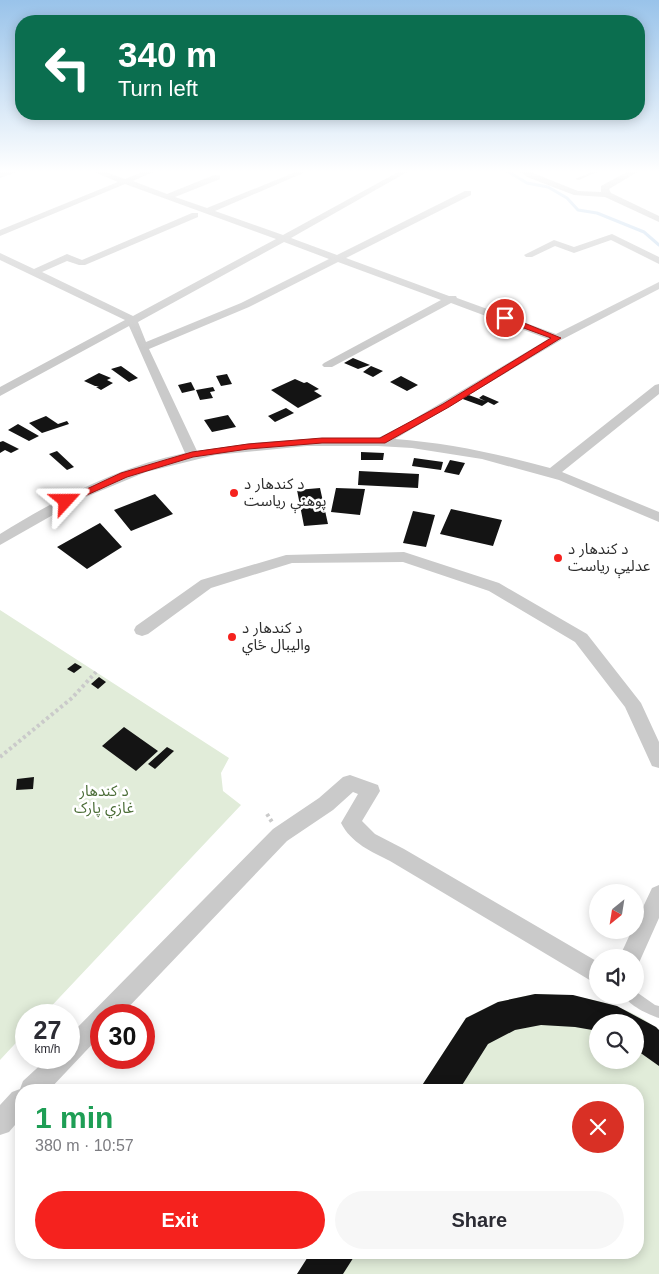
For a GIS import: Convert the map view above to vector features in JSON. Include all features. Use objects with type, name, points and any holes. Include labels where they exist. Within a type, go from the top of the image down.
[{"type":"street","points":[[35,272],[66,257],[82,263],[159,230]]},
{"type":"street","points":[[262,230],[558,338]]},
{"type":"street","points":[[0,392],[298,230]]},
{"type":"street","points":[[143,348],[245,304],[394,230]]},
{"type":"street","points":[[528,254],[554,243],[574,250],[612,237],[659,261]]},
{"type":"street","points":[[0,256],[132,319],[143,348],[192,455]]},
{"type":"street","points":[[382,441],[446,406],[558,338],[659,285]]},
{"type":"street","points":[[328,365],[452,298]]},
{"type":"street","points":[[552,473],[659,388]]},
{"type":"street","points":[[0,540],[51,508],[124,475],[192,455],[248,447],[322,440],[428,444],[491,457],[552,473],[653,515],[659,502]]},
{"type":"street","points":[[142,630],[206,584],[291,558],[404,557],[494,587],[581,638],[632,703],[659,761]]},
{"type":"street","points":[[116,1004],[280,836],[326,804],[350,783],[371,791],[350,823],[368,840],[397,855],[589,969]]},
{"type":"street","points":[[634,949],[659,894]]},
{"type":"street","points":[[80,1041],[90,1030]]},
{"type":"street","points":[[38,1084],[53,1069]]},
{"type":"street","points":[[0,1123],[15,1107]]},
{"type":"lane","points":[[643,1004],[659,1012]]},
{"type":"path","points":[[0,756],[72,698],[96,672]]},
{"type":"green space","name":"د کندهار غازي پارک","points":[[0,610],[229,758],[221,773],[223,791],[241,805],[53,1004],[15,1004],[15,1044],[0,1060]]},
{"type":"green space","points":[[535,994],[568,996],[589,999],[589,1004],[609,1004],[634,1014],[589,1014],[589,1069],[644,1069],[644,1019],[659,1030],[659,1274],[297,1274],[307,1259],[644,1259],[644,1084],[423,1084],[466,1018],[498,1002]]},
{"type":"building","points":[[353,358],[370,365],[358,369],[344,363]]},
{"type":"building","points":[[121,366],[138,378],[129,382],[111,369]]},
{"type":"building","points":[[371,366],[383,371],[373,377],[363,372]]},
{"type":"building","points":[[99,373],[111,378],[107,380],[113,383],[101,390],[96,387],[99,386],[84,381]]},
{"type":"building","points":[[227,374],[232,384],[221,386],[216,376]]},
{"type":"building","points":[[401,376],[418,385],[407,391],[390,382]]},
{"type":"building","points":[[295,379],[304,383],[307,382],[319,389],[314,391],[322,396],[298,408],[271,390]]},
{"type":"building","points":[[191,382],[195,390],[182,393],[178,385]]},
{"type":"building","points":[[213,387],[215,391],[210,392],[213,398],[200,400],[196,390]]},
{"type":"building","points":[[466,394],[485,401],[479,398],[483,395],[499,402],[494,405],[488,402],[482,406],[460,398]]},
{"type":"building","points":[[286,408],[294,413],[275,422],[268,416]]},
{"type":"building","points":[[228,415],[236,427],[212,432],[204,420]]},
{"type":"building","points":[[46,416],[58,424],[67,421],[69,424],[42,433],[29,423]]},
{"type":"building","points":[[18,424],[39,436],[29,441],[8,430]]},
{"type":"building","points":[[3,441],[19,449],[11,453],[5,450],[0,453],[0,442]]},
{"type":"building","points":[[57,451],[74,467],[67,470],[49,454]]},
{"type":"building","points":[[361,452],[384,453],[383,460],[361,460]]},
{"type":"building","points":[[414,458],[443,462],[441,470],[412,466]]},
{"type":"building","points":[[450,460],[465,463],[459,475],[444,472]]},
{"type":"building","points":[[359,471],[419,474],[418,488],[358,485]]},
{"type":"building","points":[[320,488],[328,524],[304,526],[297,490]]},
{"type":"building","points":[[336,488],[365,489],[360,515],[331,512]]},
{"type":"building","points":[[155,494],[173,514],[131,531],[114,510]]},
{"type":"building","points":[[451,509],[502,520],[493,546],[440,534]]},
{"type":"building","points":[[413,511],[435,515],[426,547],[403,543]]},
{"type":"building","points":[[100,523],[122,547],[87,569],[57,547]]},
{"type":"building","points":[[75,663],[82,667],[74,673],[67,669]]},
{"type":"building","points":[[99,677],[106,682],[98,689],[91,684]]},
{"type":"building","points":[[124,727],[158,751],[136,771],[102,746]]},
{"type":"building","points":[[167,747],[174,751],[155,769],[148,764]]},
{"type":"building","points":[[34,777],[33,789],[16,790],[17,779]]},
{"type":"building","points":[[535,994],[573,995],[589,999],[589,1004],[609,1004],[632,1014],[589,1014],[589,1029],[541,1025],[515,1030],[488,1044],[463,1084],[423,1084],[466,1018],[498,1002]]},
{"type":"building","points":[[644,1021],[659,1030],[659,1066],[644,1055]]},
{"type":"building","points":[[307,1259],[353,1259],[343,1274],[297,1274]]},
{"type":"waterway","points":[[640,230],[659,245]]},
{"type":"place","name":"د کندهار د پوهنې رياست","points":[[234,493]]},
{"type":"place","name":"د کندهار د عدلیې رياست","points":[[558,558]]},
{"type":"place","name":"د کندهار د واليبال ځاي","points":[[232,637]]},
{"type":"route","points":[[66,501],[124,475],[192,455],[248,447],[322,440],[382,441],[446,406],[558,338],[505,318]]}]
